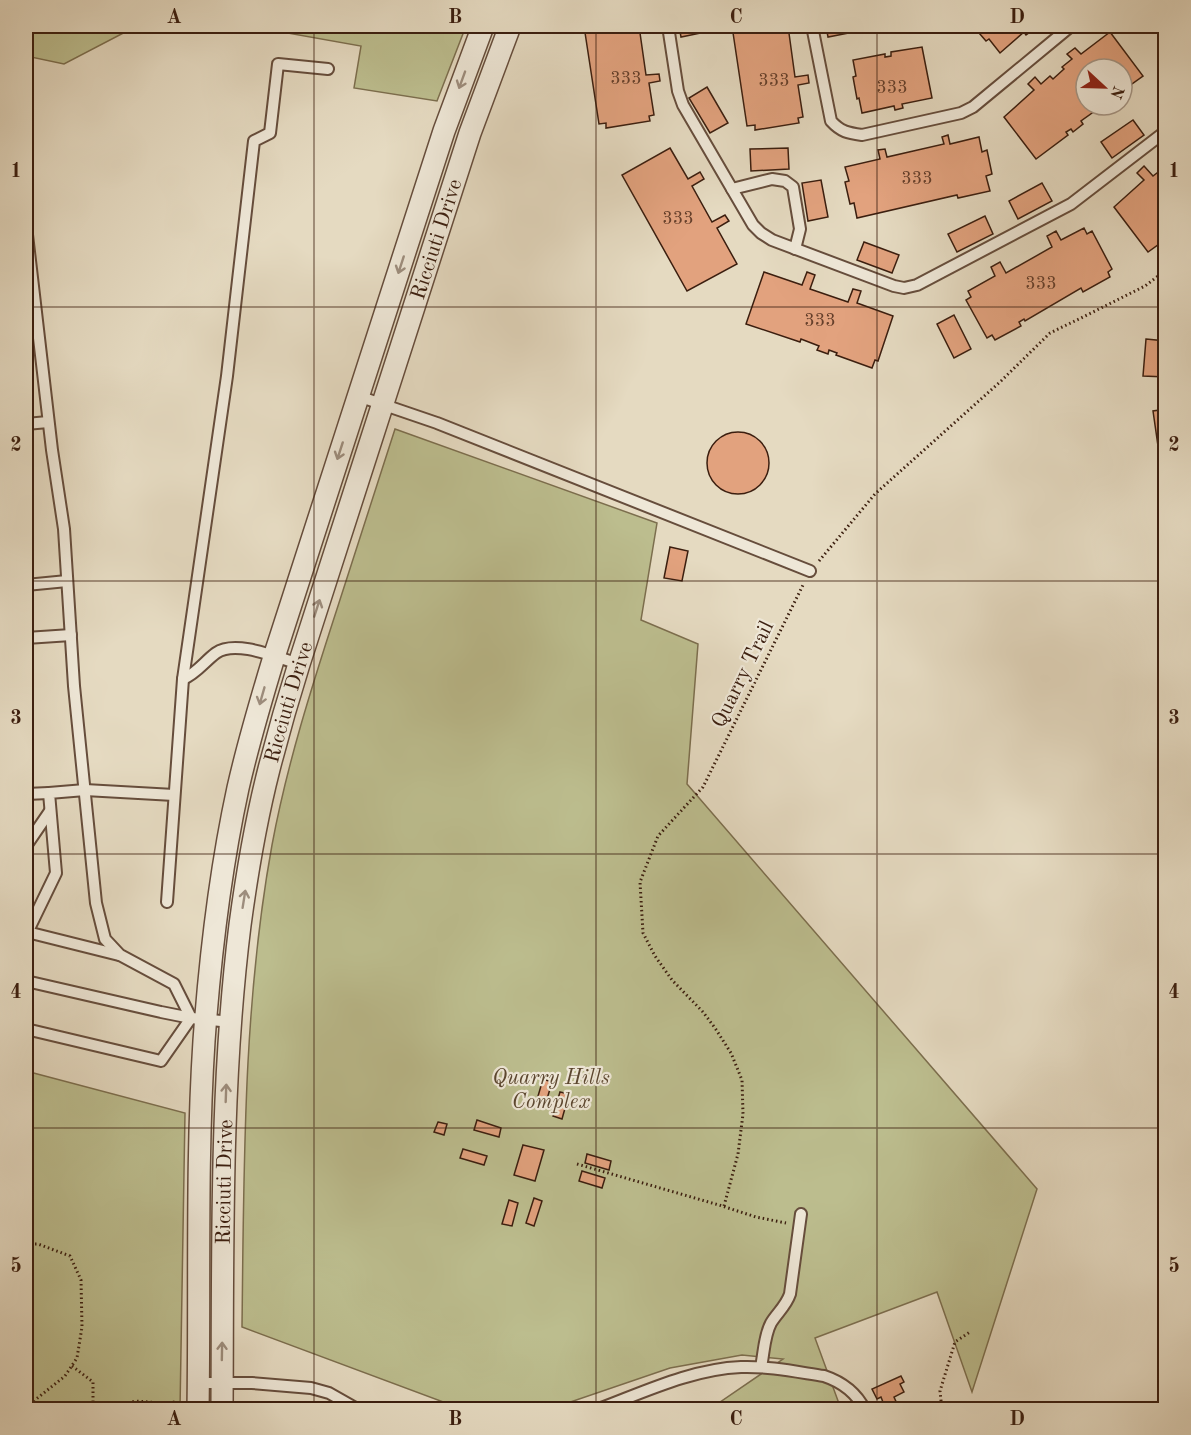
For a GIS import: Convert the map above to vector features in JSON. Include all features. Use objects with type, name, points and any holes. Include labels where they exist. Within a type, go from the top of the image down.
[{"type":"street","name":"Ricciuti Drive","points":[[198,1410],[201,1116],[198,1019],[234,810],[248,745],[274,657],[447,122],[483,26]]},
{"type":"street","name":"Ricciuti Drive","points":[[222,1410],[226,1106],[231,1022],[240,924],[268,769],[299,664],[470,133],[510,26]]},
{"type":"lane","points":[[668,26],[678,91],[683,105],[753,225],[772,240],[894,286],[904,288],[917,285],[1071,204],[1166,131]]},
{"type":"lane","points":[[812,26],[831,121],[837,128],[848,134],[862,135],[961,113],[973,107],[1071,26]]},
{"type":"lane","points":[[167,902],[183,679],[227,376],[254,141],[270,134],[278,64],[328,69]]},
{"type":"lane","points":[[732,189],[772,179],[785,182],[793,187],[800,230],[795,249]]},
{"type":"lane","points":[[26,226],[30,306],[63,522],[96,903],[105,939],[120,955]]},
{"type":"lane","points":[[358,396],[448,427],[810,571]]},
{"type":"lane","points":[[26,424],[48,422]]},
{"type":"lane","points":[[26,585],[67,581]]},
{"type":"lane","points":[[26,638],[71,635]]},
{"type":"lane","points":[[183,679],[215,653],[228,647],[247,649],[299,664]]},
{"type":"lane","points":[[26,794],[85,790],[174,795]]},
{"type":"lane","points":[[49,793],[56,873],[26,934],[120,955],[174,984],[198,1019]]},
{"type":"lane","points":[[26,846],[50,811]]},
{"type":"lane","points":[[26,981],[198,1019],[231,1022]]},
{"type":"lane","points":[[26,1029],[161,1061],[198,1019]]},
{"type":"lane","points":[[761,1367],[767,1332],[788,1302],[800,1220]]},
{"type":"lane","points":[[596,1410],[700,1373],[728,1368],[761,1367],[832,1379],[855,1394],[865,1410]]},
{"type":"lane","points":[[198,1383],[268,1384],[311,1388],[329,1393],[359,1410]]},
{"type":"path","name":"Quarry Trail","points":[[724,1206],[738,1154],[743,1114],[742,1080],[731,1053],[715,1028],[672,980],[655,956],[643,933],[640,882],[658,836],[703,787],[810,571],[875,494],[1050,333],[1145,286],[1166,270]]},
{"type":"path","points":[[577,1164],[764,1219],[800,1220]]},
{"type":"path","points":[[26,1244],[38,1244],[70,1256],[81,1280],[82,1327],[77,1358],[72,1366],[65,1376],[35,1400],[27,1410]]},
{"type":"path","points":[[942,1410],[940,1391],[955,1342],[970,1332]]},
{"type":"path","points":[[72,1366],[93,1382],[93,1409],[117,1407],[135,1401],[176,1402]]},
{"type":"green space","points":[[26,26],[153,26],[131,29],[64,64],[26,56]]},
{"type":"green space","points":[[249,26],[466,26],[437,101],[354,88],[361,46]]},
{"type":"green space","name":"Quarry Hills Complex","points":[[395,429],[657,523],[641,620],[698,644],[687,784],[1037,1189],[972,1392],[937,1292],[815,1338],[841,1409],[710,1409],[783,1359],[742,1355],[670,1368],[550,1409],[462,1409],[242,1327],[250,1025],[262,905],[272,845],[285,785],[309,696]]},
{"type":"green space","points":[[26,1071],[185,1113],[180,1409],[26,1409]]},
{"type":"building","points":[[584,26],[639,26],[646,75],[659,74],[660,81],[649,83],[654,115],[649,116],[650,121],[606,128],[606,123],[599,124]]},
{"type":"building","points":[[679,26],[700,26],[701,33],[681,37]]},
{"type":"building","points":[[732,26],[788,26],[795,77],[808,75],[809,83],[798,85],[803,117],[798,118],[799,123],[755,130],[755,125],[747,126]]},
{"type":"building","points":[[826,26],[847,26],[849,33],[828,37]]},
{"type":"building","points":[[973,26],[1034,26],[1031,28],[1033,30],[1026,35],[1024,32],[1000,53],[989,39],[986,41]]},
{"type":"building","points":[[1110,32],[1129,57],[1074,57],[1074,117],[1087,117],[1081,121],[1083,124],[1073,132],[1071,129],[1066,132],[1068,135],[1036,159],[1004,117],[1034,90],[1028,84],[1035,77],[1041,84],[1050,76],[1053,79],[1072,59],[1067,54],[1075,48],[1081,54]]},
{"type":"building","points":[[922,47],[932,98],[902,104],[903,108],[895,110],[894,106],[862,113],[853,77],[856,76],[853,60],[885,54],[885,57],[891,56],[891,52]]},
{"type":"building","points":[[1134,64],[1143,76],[1134,82]]},
{"type":"building","points":[[707,87],[728,123],[710,133],[689,98]]},
{"type":"building","points":[[1133,120],[1144,135],[1112,158],[1101,142]]},
{"type":"building","points":[[948,135],[950,144],[979,137],[982,152],[987,150],[992,174],[986,176],[990,191],[958,198],[957,195],[857,218],[854,203],[850,204],[845,182],[849,181],[845,167],[880,159],[878,150],[885,149],[887,157],[944,144],[942,137]]},
{"type":"building","points":[[670,148],[688,179],[700,172],[704,179],[692,186],[712,222],[725,215],[729,221],[717,228],[737,264],[687,291],[622,175]]},
{"type":"building","points":[[788,148],[789,169],[751,171],[750,149]]},
{"type":"building","points":[[1144,166],[1153,176],[1166,166],[1166,239],[1148,252],[1114,207],[1144,180],[1137,173]]},
{"type":"building","points":[[821,180],[828,217],[808,221],[802,183]]},
{"type":"building","points":[[1042,183],[1052,201],[1018,219],[1009,201]]},
{"type":"building","points":[[985,216],[993,234],[957,252],[948,234]]},
{"type":"building","points":[[1084,228],[1087,234],[1092,231],[1112,269],[1108,272],[1110,277],[1083,292],[1081,288],[1025,321],[1024,319],[1019,322],[1021,326],[995,340],[992,335],[987,338],[966,300],[971,297],[968,291],[995,276],[991,267],[1000,262],[1006,273],[1052,247],[1047,236],[1056,231],[1061,240]]},
{"type":"building","points":[[864,242],[899,255],[892,273],[857,260]]},
{"type":"building","points":[[764,272],[802,285],[807,272],[815,275],[810,289],[848,302],[853,289],[861,291],[857,303],[893,316],[878,361],[875,360],[872,368],[836,355],[837,353],[829,350],[828,354],[817,350],[819,346],[801,339],[800,342],[746,324]]},
{"type":"building","points":[[954,315],[971,349],[954,358],[937,324]]},
{"type":"building","points":[[1146,339],[1166,341],[1166,377],[1143,376]]},
{"type":"building","points":[[1166,409],[1166,452],[1159,453],[1153,411]]},
{"type":"building","points":[[738,432],[750,434],[760,441],[767,451],[769,463],[767,475],[760,485],[750,492],[738,494],[726,492],[716,485],[709,475],[707,463],[709,451],[716,441],[726,434]]},
{"type":"building","points":[[670,547],[688,551],[682,581],[664,578]]},
{"type":"building","points":[[543,1079],[552,1082],[545,1106],[536,1103]]},
{"type":"building","points":[[560,1092],[569,1094],[562,1119],[553,1116]]},
{"type":"building","points":[[477,1120],[501,1128],[499,1137],[474,1130]]},
{"type":"building","points":[[438,1122],[447,1124],[444,1135],[434,1132]]},
{"type":"building","points":[[523,1145],[544,1150],[535,1181],[514,1175]]},
{"type":"building","points":[[463,1149],[487,1156],[484,1165],[460,1158]]},
{"type":"building","points":[[587,1154],[611,1161],[609,1170],[585,1163]]},
{"type":"building","points":[[582,1171],[605,1178],[602,1188],[579,1181]]},
{"type":"building","points":[[534,1198],[542,1201],[534,1226],[526,1223]]},
{"type":"building","points":[[509,1200],[518,1203],[512,1226],[502,1224]]},
{"type":"building","points":[[901,1376],[904,1382],[900,1384],[904,1392],[894,1397],[898,1406],[886,1410],[881,1397],[877,1399],[872,1389]]}]
